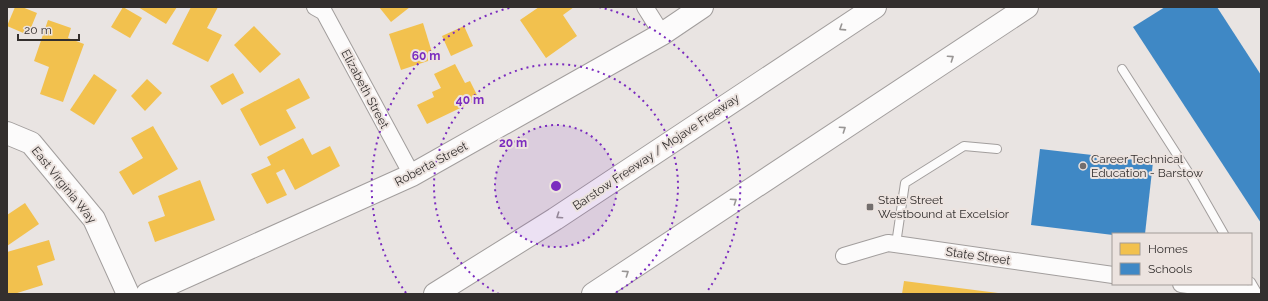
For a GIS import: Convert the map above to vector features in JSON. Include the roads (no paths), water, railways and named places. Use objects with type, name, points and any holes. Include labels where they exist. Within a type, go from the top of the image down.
[{"type":"main road","name":"Roberta Street","points":[[146,294],[412,175],[662,34],[702,7]]},
{"type":"main road","name":"Barstow Freeway / Mojave Freeway","points":[[435,294],[555,219],[875,7]]},
{"type":"main road","points":[[593,294],[1027,7]]},
{"type":"main road","name":"East Virginia Way","points":[[7,133],[31,143],[94,219],[128,294]]},
{"type":"street","name":"Elizabeth Street","points":[[315,7],[324,12],[412,175]]},
{"type":"street","points":[[645,7],[662,34]]},
{"type":"street","name":"State Street","points":[[844,256],[888,243],[1112,275]]},
{"type":"street","points":[[1188,285],[1253,294]]},
{"type":"lane","points":[[1122,69],[1192,178],[1223,233]]},
{"type":"lane","points":[[896,244],[905,183],[964,146],[997,149]]},
{"type":"lane","points":[[1252,284],[1258,294]]},
{"type":"place","name":"Career Technical Education - Barstow","points":[[1083,166]]},
{"type":"place","name":"State Street Westbound at Excelsior","points":[[870,207]]}]
